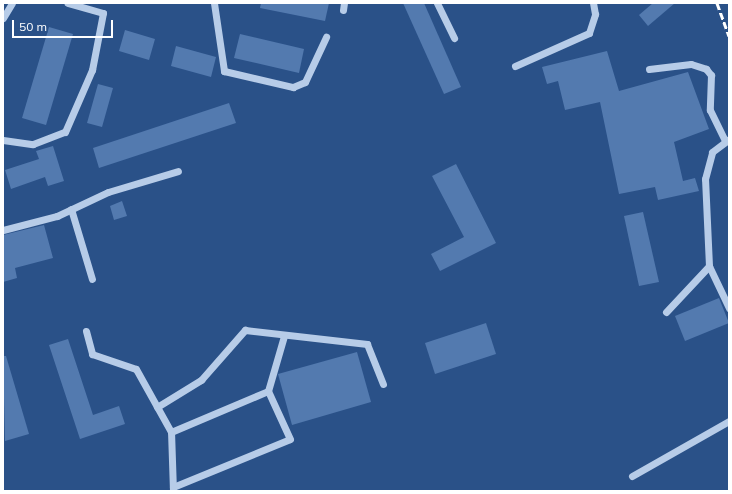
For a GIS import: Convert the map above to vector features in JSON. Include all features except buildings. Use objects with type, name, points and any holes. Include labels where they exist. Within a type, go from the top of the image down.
[{"type":"street","points":[[3,18],[12,3]]},
{"type":"street","points":[[3,140],[33,144],[65,132],[92,70],[103,13],[67,3]]},
{"type":"street","points":[[214,3],[224,71],[293,88],[305,82],[326,37]]},
{"type":"street","points":[[437,3],[454,38]]},
{"type":"street","points":[[515,66],[589,33],[595,14],[593,3]]},
{"type":"street","points":[[649,69],[691,64],[706,69],[711,75],[710,110],[727,140],[712,152],[705,179],[709,266],[729,308]]},
{"type":"street","points":[[3,230],[71,209],[108,192],[178,171]]},
{"type":"street","points":[[71,209],[92,279]]},
{"type":"street","points":[[666,312],[709,266]]},
{"type":"street","points":[[157,407],[201,380],[244,330],[284,336],[367,344],[383,384]]},
{"type":"street","points":[[86,331],[92,354],[136,369],[171,432],[173,489],[290,439],[268,391],[284,336]]},
{"type":"street","points":[[171,432],[268,391]]},
{"type":"street","points":[[632,476],[729,421]]},
{"type":"railway","points":[[717,3],[729,36]]}]
